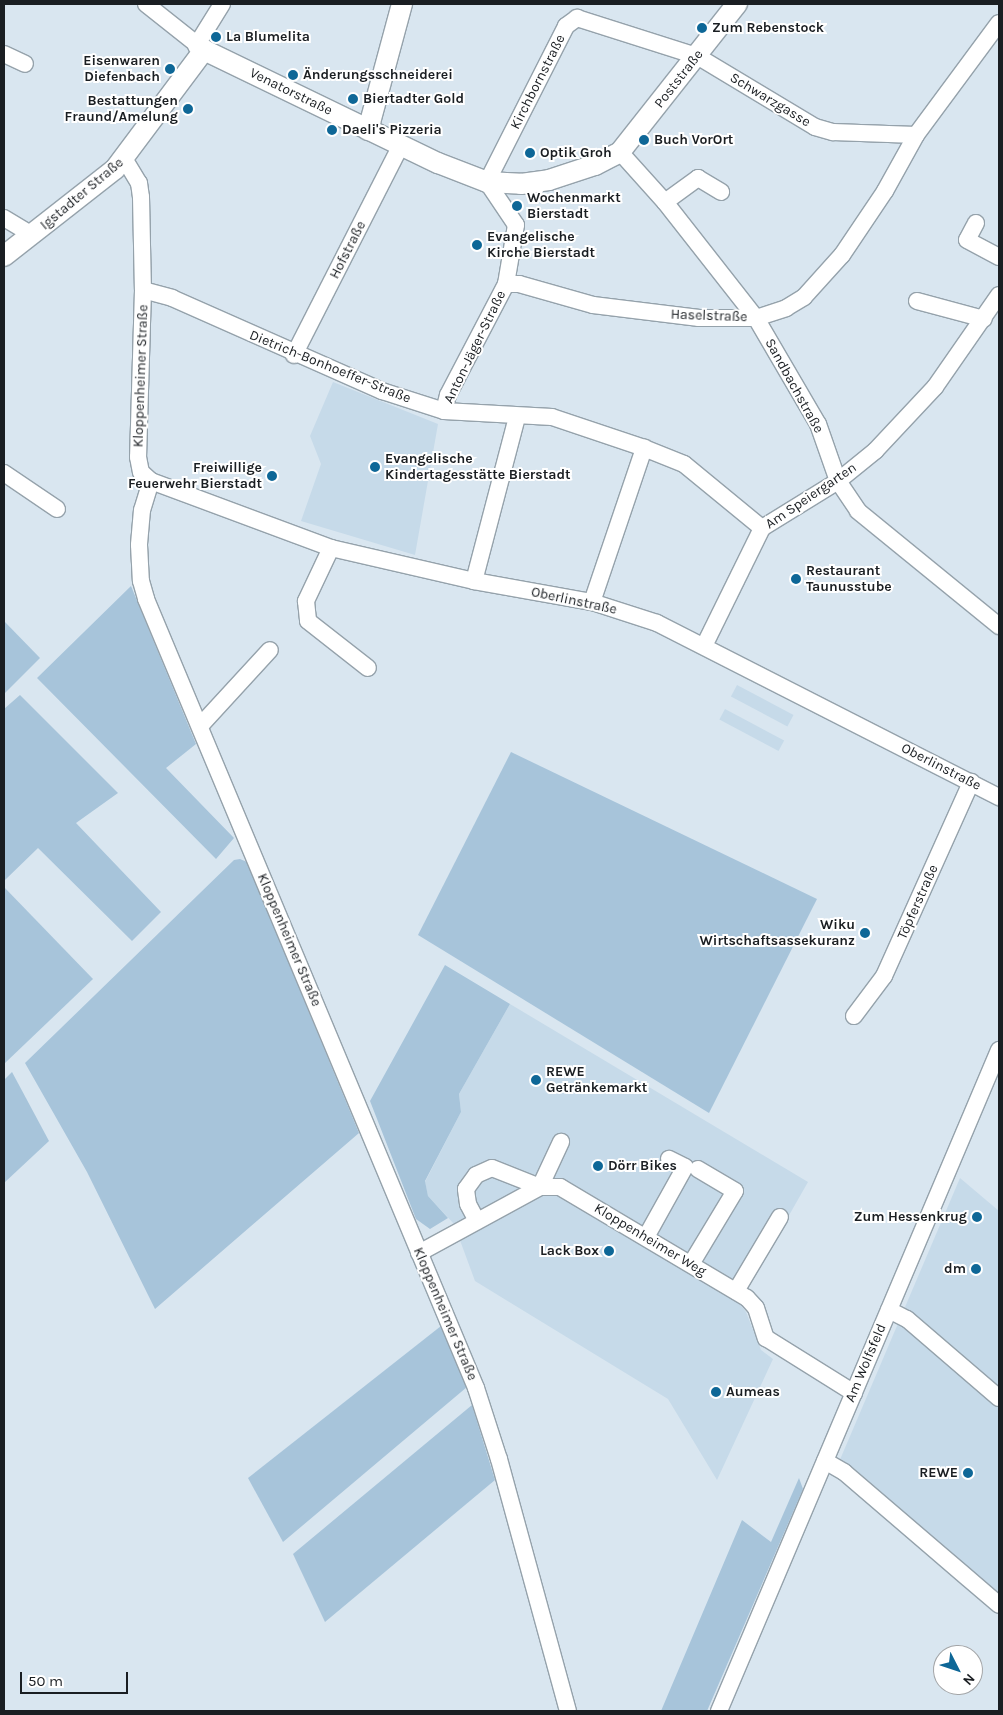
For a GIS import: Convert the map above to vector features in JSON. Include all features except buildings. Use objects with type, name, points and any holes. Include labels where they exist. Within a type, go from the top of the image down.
[{"type":"main road","points":[[368,130],[402,4]]},
{"type":"main road","name":"Poststraße","points":[[620,152],[737,4]]},
{"type":"main road","name":"Venatorstraße","points":[[200,48],[368,130],[487,182],[521,184],[549,180],[595,165],[620,152]]},
{"type":"main road","name":"Igstadter Straße","points":[[4,256],[125,160],[200,48]]},
{"type":"street","points":[[146,4],[200,48],[222,4]]},
{"type":"street","name":"Kirchbornstraße","points":[[487,182],[566,26],[576,18],[697,56]]},
{"type":"street","points":[[916,135],[999,23]]},
{"type":"street","points":[[4,54],[25,64]]},
{"type":"street","name":"Schwarzgasse","points":[[697,56],[815,127],[834,132],[916,135]]},
{"type":"street","name":"Haselstraße","points":[[506,284],[519,284],[593,305],[698,318],[756,318],[786,308],[823,278],[885,191],[916,135]]},
{"type":"street","name":"Hofstraße","points":[[294,355],[401,145]]},
{"type":"street","name":"Sandbachstraße","points":[[620,152],[665,202],[756,318],[818,424],[838,481],[858,510],[998,621]]},
{"type":"street","name":"Kloppenheimer Straße","points":[[125,160],[139,183],[143,290],[138,456],[142,472],[151,481],[142,510],[141,580],[488,1422],[568,1711]]},
{"type":"street","points":[[665,202],[698,178],[721,192]]},
{"type":"street","points":[[487,182],[516,225],[506,284]]},
{"type":"street","points":[[4,218],[32,235]]},
{"type":"street","points":[[976,223],[967,240],[999,258]]},
{"type":"street","name":"Anton-Jäger-Straße","points":[[444,411],[448,395],[506,284]]},
{"type":"street","name":"Dietrich-Bonhoeffer-Straße","points":[[143,290],[172,298],[294,355],[382,391],[444,411],[517,417],[552,416],[644,448],[684,464],[762,528]]},
{"type":"street","name":"Am Speiergarten","points":[[705,644],[762,528],[838,481],[905,421],[940,380],[999,295]]},
{"type":"street","points":[[916,301],[984,319]]},
{"type":"street","points":[[474,581],[517,417]]},
{"type":"street","points":[[592,602],[644,448]]},
{"type":"street","points":[[4,473],[57,509]]},
{"type":"street","name":"Oberlinstraße","points":[[151,481],[331,548],[474,581],[592,602],[657,623],[705,644],[999,797]]},
{"type":"street","points":[[331,548],[306,601],[308,621],[368,668]]},
{"type":"street","points":[[200,726],[270,650]]},
{"type":"street","name":"Töpferstraße","points":[[854,1016],[884,976],[971,782]]},
{"type":"street","name":"Am Wolfsfeld","points":[[719,1711],[999,1050]]},
{"type":"street","points":[[419,1253],[540,1187],[561,1142]]},
{"type":"street","points":[[646,1237],[685,1167],[669,1159]]},
{"type":"street","points":[[477,1221],[468,1204],[466,1189],[476,1175],[492,1168],[540,1187]]},
{"type":"street","points":[[691,1264],[735,1191],[698,1169]]},
{"type":"street","name":"Kloppenheimer Weg","points":[[540,1187],[560,1186],[736,1291],[753,1304],[766,1338],[854,1393]]},
{"type":"street","points":[[736,1291],[780,1217]]},
{"type":"street","points":[[888,1310],[906,1319],[999,1398]]},
{"type":"street","points":[[825,1461],[844,1472],[999,1605]]},
{"type":"shaded area","name":"Evangelische Kindertagesstätte Bierstadt","points":[[333,382],[438,424],[415,555],[301,521],[321,464],[310,436]]},
{"type":"shaded area","points":[[131,586],[196,744],[166,768],[234,838],[216,859],[37,678]]},
{"type":"shaded area","points":[[4,621],[40,658],[4,694]]},
{"type":"shaded area","points":[[737,685],[794,715],[787,727],[731,696]]},
{"type":"shaded area","points":[[20,695],[118,793],[76,823],[161,912],[132,941],[38,848],[4,881],[4,709]]},
{"type":"shaded area","points":[[725,709],[784,740],[779,751],[719,720]]},
{"type":"shaded area","points":[[511,752],[817,899],[709,1113],[418,935]]},
{"type":"shaded area","points":[[240,859],[247,862],[359,1133],[155,1309],[87,1172],[25,1063],[234,860]]},
{"type":"shaded area","points":[[4,887],[93,979],[4,1064]]},
{"type":"shaded area","points":[[445,965],[510,1004],[459,1094],[461,1112],[425,1181],[428,1196],[448,1218],[430,1229],[416,1219],[370,1101]]},
{"type":"shaded area","points":[[510,1004],[808,1182],[739,1303],[746,1312],[761,1350],[773,1359],[717,1480],[668,1399],[475,1281],[454,1224],[428,1196],[425,1182],[461,1112],[459,1094]]},
{"type":"shaded area","points":[[12,1072],[49,1141],[4,1183],[4,1080]]},
{"type":"shaded area","points":[[960,1178],[999,1211],[999,1599],[839,1462]]},
{"type":"shaded area","points":[[441,1326],[467,1387],[283,1542],[248,1478]]},
{"type":"shaded area","points":[[472,1405],[495,1480],[325,1622],[293,1554]]},
{"type":"shaded area","points":[[799,1478],[803,1489],[707,1711],[661,1711],[742,1520],[771,1542]]},
{"type":"place","name":"Zum Rebenstock","points":[[702,28]]},
{"type":"place","name":"La Blumelita","points":[[216,37]]},
{"type":"place","name":"Eisenwaren Diefenbach","points":[[170,69]]},
{"type":"place","name":"Änderungsschneiderei","points":[[293,75]]},
{"type":"place","name":"Biertadter Gold","points":[[353,99]]},
{"type":"place","name":"Bestattungen Fraund/Amelung","points":[[188,109]]},
{"type":"place","name":"Daeli's Pizzeria","points":[[332,130]]},
{"type":"place","name":"Buch VorOrt","points":[[644,140]]},
{"type":"place","name":"Optik Groh","points":[[530,153]]},
{"type":"place","name":"Wochenmarkt Bierstadt","points":[[517,206]]},
{"type":"place","name":"Evangelische Kirche Bierstadt","points":[[477,245]]},
{"type":"place","name":"Evangelische Kindertagesstätte Bierstadt","points":[[375,467]]},
{"type":"place","name":"Freiwillige Feuerwehr Bierstadt","points":[[272,476]]},
{"type":"place","name":"Restaurant Taunusstube","points":[[796,579]]},
{"type":"place","name":"Wiku Wirtschaftsassekuranz","points":[[865,933]]},
{"type":"place","name":"REWE Getränkemarkt","points":[[536,1080]]},
{"type":"place","name":"Dörr Bikes","points":[[598,1166]]},
{"type":"place","name":"Zum Hessenkrug","points":[[977,1217]]},
{"type":"place","name":"Lack Box","points":[[609,1251]]},
{"type":"place","name":"dm","points":[[976,1269]]},
{"type":"place","name":"Aumeas","points":[[716,1392]]},
{"type":"place","name":"REWE","points":[[968,1473]]}]
